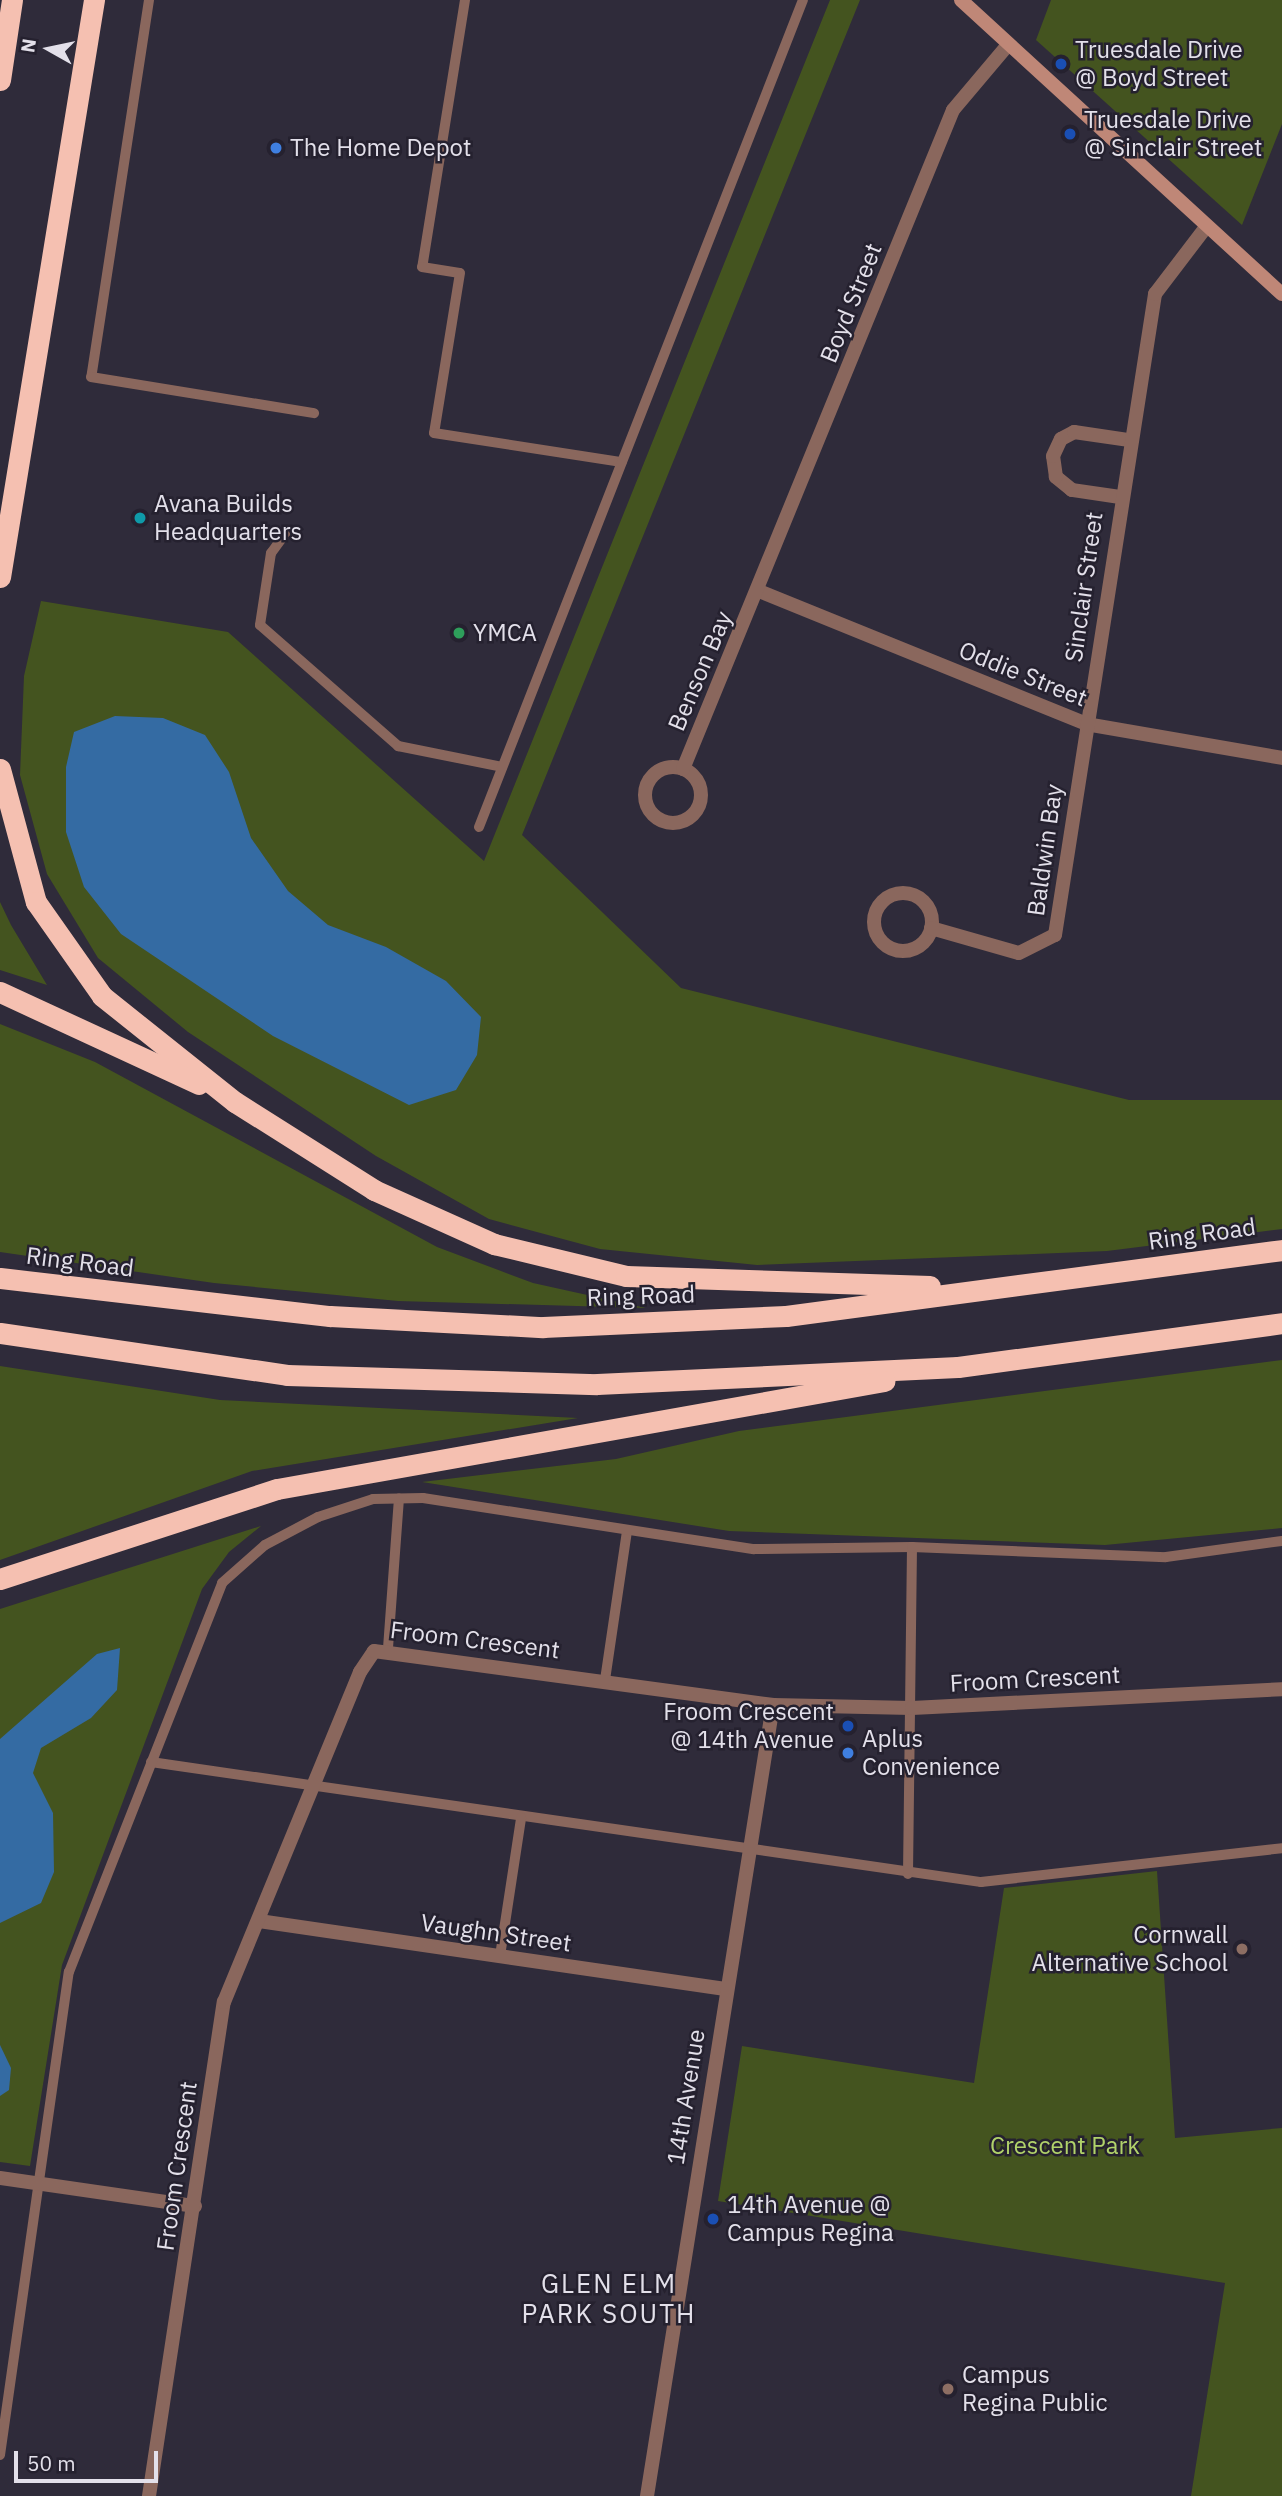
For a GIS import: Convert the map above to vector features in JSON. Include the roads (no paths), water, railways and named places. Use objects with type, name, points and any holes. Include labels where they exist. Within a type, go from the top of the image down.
[{"type":"highway","points":[[0,80],[12,0]]},
{"type":"highway","points":[[0,577],[83,68],[91,0]]},
{"type":"highway","points":[[0,769],[18,853],[55,936],[102,996],[235,1102],[374,1190],[494,1244],[558,1263],[626,1276],[796,1286],[1020,1286]]},
{"type":"highway","points":[[0,992],[235,1102]]},
{"type":"highway","name":"Ring Road","points":[[0,1278],[330,1316],[543,1327],[786,1316],[1282,1250]]},
{"type":"highway","points":[[0,1579],[277,1489],[958,1367],[1282,1323]]},
{"type":"highway","points":[[0,1333],[287,1375],[463,1384],[958,1367]]},
{"type":"street","points":[[961,0],[1282,294]]},
{"type":"street","name":"Boyd Street","points":[[759,591],[953,110],[1008,45]]},
{"type":"street","name":"Sinclair Street","points":[[1086,724],[1129,440],[1155,293],[1206,227]]},
{"type":"street","name":"Sinclair Street","points":[[1120,497],[1072,490],[1056,477],[1053,456],[1061,439],[1074,432],[1129,440]]},
{"type":"street","name":"Oddie Street","points":[[759,591],[1086,724],[1282,758]]},
{"type":"street","name":"Benson Bay","points":[[683,769],[759,591]]},
{"type":"street","name":"Baldwin Bay","points":[[931,928],[1019,953],[1055,935],[1086,724]]},
{"type":"street","points":[[895,893],[915,895],[929,909],[931,928],[921,944],[895,950],[875,931],[875,912],[895,893]]},
{"type":"street","name":"Froom Crescent","points":[[149,2496],[224,2002],[260,1921],[360,1672],[374,1651],[388,1648],[773,1705],[912,1708],[1282,1689]]},
{"type":"street","name":"14th Avenue","points":[[646,2496],[773,1705]]},
{"type":"street","name":"Vaughn Street","points":[[260,1921],[727,1989]]},
{"type":"street","points":[[0,2178],[195,2206]]},
{"type":"lane","points":[[149,0],[90,377],[314,413]]},
{"type":"lane","points":[[465,0],[422,267],[460,273],[434,433],[622,462]]},
{"type":"lane","points":[[479,827],[803,0]]},
{"type":"lane","points":[[285,534],[271,553],[260,625],[398,746],[502,767]]},
{"type":"lane","points":[[388,1648],[399,1498]]},
{"type":"lane","points":[[0,2455],[69,1972],[222,1583],[265,1545],[318,1517],[373,1499],[399,1498],[480,1503],[628,1531],[754,1549],[912,1547],[1166,1557],[1282,1541]]},
{"type":"lane","points":[[605,1681],[628,1531]]},
{"type":"lane","points":[[908,1874],[912,1547]]},
{"type":"lane","points":[[151,1762],[908,1874],[981,1882],[1282,1848]]},
{"type":"lane","points":[[500,1956],[521,1818]]},
{"type":"water","points":[[115,716],[163,718],[205,735],[229,772],[251,838],[288,891],[328,925],[386,947],[446,981],[481,1017],[477,1055],[456,1090],[409,1105],[273,1036],[121,934],[84,887],[66,832],[66,767],[74,732]]},
{"type":"water","points":[[120,1648],[117,1690],[91,1718],[41,1748],[33,1773],[53,1813],[54,1872],[41,1903],[0,1923],[0,1739],[97,1654]]},
{"type":"water","points":[[0,2045],[11,2068],[9,2090],[0,2096]]},
{"type":"place","name":"Truesdale Drive @ Boyd Street","points":[[1061,64]]},
{"type":"place","name":"Truesdale Drive @ Sinclair Street","points":[[1070,134]]},
{"type":"place","name":"The Home Depot","points":[[276,148]]},
{"type":"place","name":"Avana Builds Headquarters","points":[[140,518]]},
{"type":"place","name":"YMCA","points":[[459,633]]},
{"type":"place","name":"Froom Crescent @ 14th Avenue","points":[[848,1726]]},
{"type":"place","name":"Aplus Convenience","points":[[848,1753]]},
{"type":"place","name":"Cornwall Alternative School","points":[[1242,1949]]},
{"type":"place","name":"14th Avenue @ Campus Regina","points":[[713,2219]]},
{"type":"place","name":"Campus Regina Public","points":[[948,2389]]},
{"type":"district","name":"GLEN ELM PARK SOUTH","points":[[609,2299]]},
{"type":"park label","name":"Crescent Park","points":[[1065,2146]]}]
